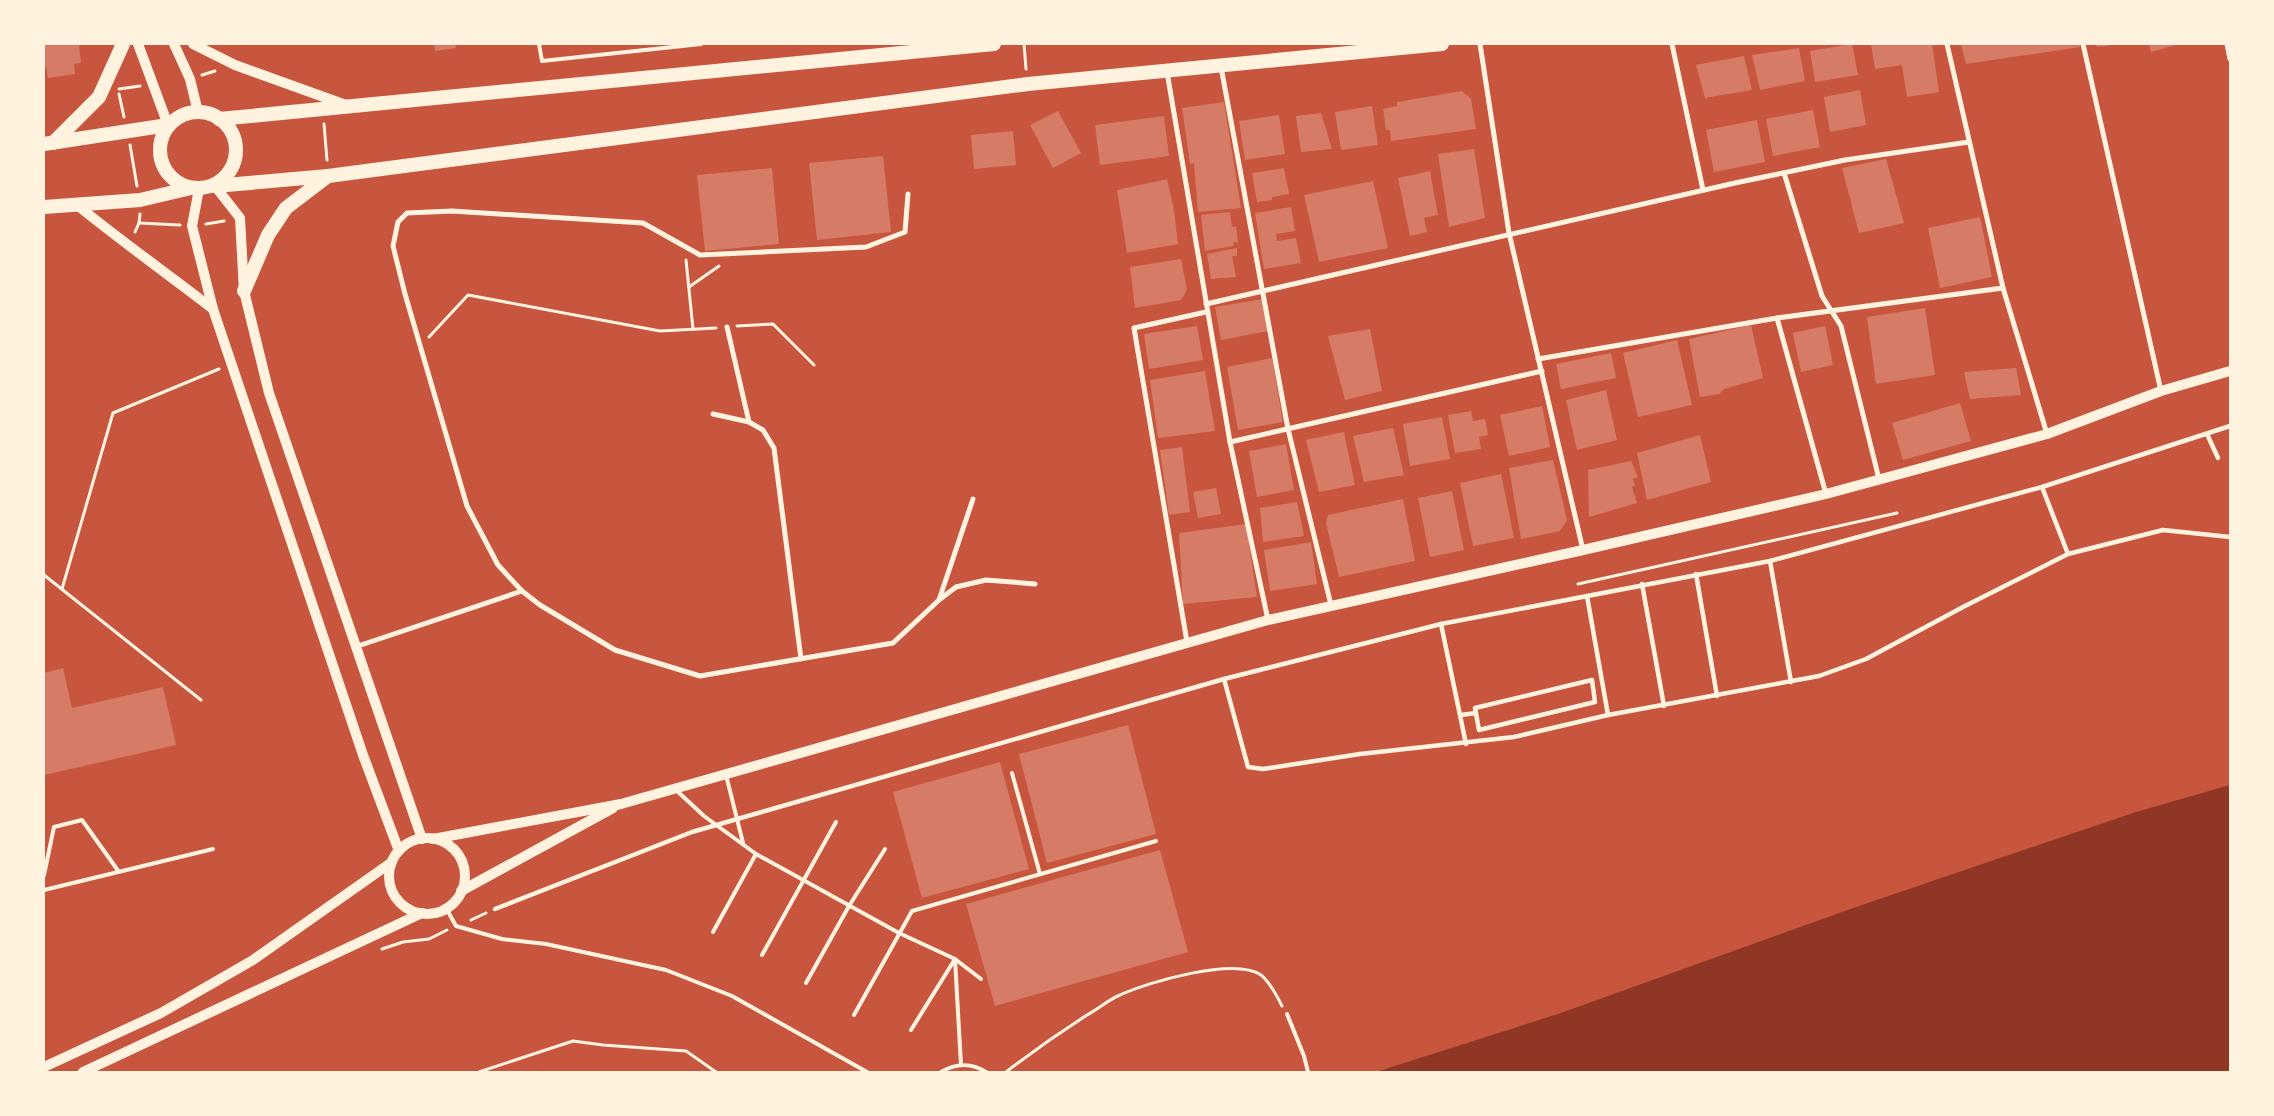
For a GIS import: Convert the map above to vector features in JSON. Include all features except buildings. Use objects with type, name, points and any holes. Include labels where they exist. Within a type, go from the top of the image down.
[{"type":"highway","points":[[48,144],[99,97],[123,44]]},
{"type":"highway","points":[[219,119],[994,44]]},
{"type":"highway","points":[[44,207],[140,200],[215,186],[328,176],[1028,84],[1166,69],[1442,44]]},
{"type":"highway","points":[[195,189],[171,178],[164,169],[160,158],[160,146],[162,135],[168,125],[177,118],[198,112],[209,114],[219,119],[227,126],[233,136],[235,158],[231,169],[215,186]]},
{"type":"highway","points":[[48,144],[168,125]]},
{"type":"highway","points":[[244,291],[268,235],[286,208],[328,176]]},
{"type":"main road","points":[[138,44],[168,125]]},
{"type":"main road","points":[[174,44],[190,79],[198,112]]},
{"type":"main road","points":[[193,44],[235,65],[347,106]]},
{"type":"main road","points":[[215,186],[240,218],[244,291],[269,393],[427,839]]},
{"type":"main road","points":[[195,189],[192,226],[213,309],[357,736],[399,851]]},
{"type":"main road","points":[[78,205],[127,246],[155,264],[213,309]]},
{"type":"main road","points":[[422,913],[409,909],[394,895],[389,876],[392,862],[399,851],[410,842],[621,804],[1268,620],[1826,494],[2048,434],[2161,391],[2230,371]]},
{"type":"main road","points":[[461,891],[621,804]]},
{"type":"main road","points":[[84,1072],[422,913],[435,912],[446,908],[455,901],[461,891],[465,874],[460,858],[446,843],[427,839]]},
{"type":"main road","points":[[44,1067],[161,1013],[253,960],[392,862]]},
{"type":"street","points":[[1480,44],[1509,234],[1583,550]]},
{"type":"street","points":[[1672,44],[1703,190]]},
{"type":"street","points":[[1946,44],[2003,288],[2048,434]]},
{"type":"street","points":[[2083,44],[2161,391]]},
{"type":"street","points":[[2227,44],[2230,59]]},
{"type":"street","points":[[1220,64],[1264,290],[1288,429],[1331,605]]},
{"type":"street","points":[[1166,69],[1206,312],[1230,442],[1268,620]]},
{"type":"street","points":[[1206,304],[1703,190],[1845,160],[1969,142]]},
{"type":"street","points":[[1784,173],[1822,296],[1830,312],[1841,326],[1879,479]]},
{"type":"street","points":[[908,194],[905,232],[866,247],[700,255],[643,223],[452,211],[407,213],[398,222],[393,246],[466,506],[498,565],[522,591],[540,605],[615,650],[700,676],[893,643],[939,600],[956,587],[986,580],[1035,584]]},
{"type":"street","points":[[1538,359],[1777,318],[2003,288]]},
{"type":"street","points":[[1188,642],[1134,328],[1206,312]]},
{"type":"street","points":[[1777,318],[1826,494]]},
{"type":"street","points":[[727,327],[749,422]]},
{"type":"street","points":[[1230,442],[1542,371]]},
{"type":"street","points":[[714,414],[749,422],[763,430],[774,448],[801,659]]},
{"type":"street","points":[[495,909],[692,832],[1224,680],[1441,624],[1770,560],[2042,487],[2230,426]]},
{"type":"street","points":[[2207,434],[2218,458]]},
{"type":"street","points":[[2042,487],[2068,554]]},
{"type":"street","points":[[939,600],[972,499]]},
{"type":"street","points":[[1224,680],[1248,767],[1262,769],[1360,754],[1466,744],[1514,737],[1608,715],[1819,676],[1866,660],[1962,607],[2068,554],[2162,530],[2230,537]]},
{"type":"street","points":[[1770,560],[1791,682]]},
{"type":"street","points":[[1696,574],[1717,696]]},
{"type":"street","points":[[1642,584],[1664,706]]},
{"type":"street","points":[[358,646],[522,591]]},
{"type":"street","points":[[1587,596],[1608,715]]},
{"type":"street","points":[[1441,624],[1466,744]]},
{"type":"street","points":[[1592,680],[1595,702],[1479,730],[1476,713],[1475,708],[1592,680]]},
{"type":"street","points":[[1594,691],[1604,688]]},
{"type":"street","points":[[1461,715],[1476,713]]},
{"type":"lane","points":[[538,44],[542,61],[701,44]]},
{"type":"lane","points":[[1012,773],[1040,874]]},
{"type":"lane","points":[[726,775],[743,844]]},
{"type":"lane","points":[[675,789],[717,825],[756,854],[899,933],[955,959],[981,979]]},
{"type":"lane","points":[[44,875],[54,827],[82,820],[120,872]]},
{"type":"lane","points":[[762,955],[836,822]]},
{"type":"lane","points":[[854,1015],[912,911],[1156,841]]},
{"type":"lane","points":[[44,890],[213,849]]},
{"type":"lane","points":[[806,983],[849,906],[885,849]]},
{"type":"lane","points":[[713,932],[756,854]]},
{"type":"lane","points":[[446,908],[456,926],[502,939],[546,944],[666,970],[724,992],[866,1072]]},
{"type":"lane","points":[[911,1030],[955,959]]},
{"type":"lane","points":[[955,959],[961,1065]]},
{"type":"lane","points":[[1287,1014],[1304,1056],[1308,1072]]},
{"type":"lane","points":[[942,1072],[961,1065],[971,1065],[986,1072]]},
{"type":"path","points":[[1024,44],[1028,84]]},
{"type":"path","points":[[106,84],[118,89],[140,200],[139,223],[127,246]]},
{"type":"path","points":[[323,108],[328,176]]},
{"type":"path","points":[[139,223],[192,226],[240,218]]},
{"type":"path","points":[[685,245],[693,329]]},
{"type":"path","points":[[689,287],[739,253]]},
{"type":"path","points":[[420,347],[468,295],[660,331],[773,324],[814,364]]},
{"type":"path","points":[[62,589],[113,413],[232,364]]},
{"type":"path","points":[[44,575],[201,700]]},
{"type":"path","points":[[1006,1072],[1051,1038],[1119,995],[1177,976],[1230,968],[1252,972],[1260,975],[1275,992],[1287,1014]]},
{"type":"path","points":[[479,1072],[573,1041],[686,1051],[716,1072]]},
{"type":"shaded area","points":[[2230,785],[2230,1072],[1376,1072],[1558,1014],[1856,907],[2136,812]]}]
